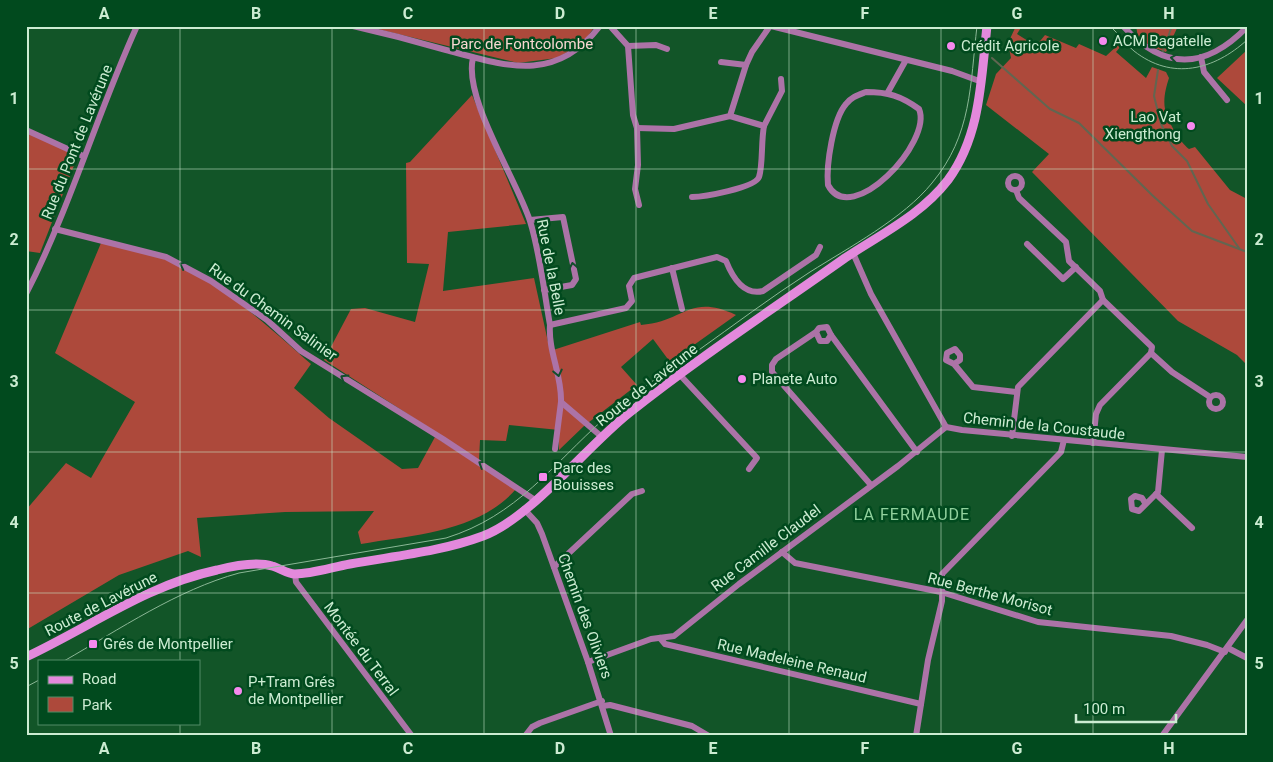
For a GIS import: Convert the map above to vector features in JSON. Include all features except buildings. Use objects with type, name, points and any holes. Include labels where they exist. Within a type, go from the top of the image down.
[{"type":"main road","name":"Route de Lavérune","points":[[26,657],[56,643],[119,607],[184,579],[217,570],[261,564],[295,574],[448,547],[490,533],[535,500],[628,414],[853,253],[917,211],[947,180],[962,156],[974,126],[982,82],[988,26]]},
{"type":"street","name":"Rue du Pont de Lavérune","points":[[26,294],[55,229],[137,26]]},
{"type":"street","points":[[353,26],[473,58],[516,66],[556,61],[582,46],[600,26]]},
{"type":"street","points":[[610,26],[628,46],[633,115],[637,128],[638,165],[636,189],[639,205]]},
{"type":"street","points":[[730,116],[746,65],[752,52],[770,26],[952,72],[982,82]]},
{"type":"street","points":[[1123,26],[1141,46],[1157,54],[1182,60],[1201,57],[1221,50],[1247,27]]},
{"type":"street","points":[[628,46],[656,45],[667,49]]},
{"type":"street","points":[[1201,57],[1204,72],[1227,100]]},
{"type":"street","name":"Rue de la Belle","points":[[473,58],[470,75],[474,87],[501,156],[530,220],[550,325],[549,336],[558,373],[561,402],[555,449]]},
{"type":"street","points":[[888,92],[906,60]]},
{"type":"street","points":[[721,62],[746,65]]},
{"type":"street","points":[[692,197],[703,197],[756,181],[759,177],[764,126],[782,91],[781,79]]},
{"type":"street","points":[[866,92],[888,92],[919,109],[921,122],[912,144],[890,173],[872,188],[857,197],[839,196],[830,189],[828,178],[837,122],[842,110],[845,104],[854,96],[866,92]]},
{"type":"street","points":[[637,128],[674,129],[730,116],[764,126]]},
{"type":"street","points":[[26,130],[83,156]]},
{"type":"street","points":[[1016,190],[1019,198],[1066,242],[1069,260],[1100,291],[1104,300],[1151,344],[1151,353],[1100,405],[1096,414],[1093,443]]},
{"type":"street","points":[[530,220],[563,217],[576,278],[572,284],[544,290]]},
{"type":"street","name":"Rue du Chemin Salinier","points":[[55,229],[166,257],[183,264],[262,316],[301,351],[523,490],[535,500]]},
{"type":"street","points":[[1027,244],[1063,279],[1076,268]]},
{"type":"street","points":[[550,325],[626,308],[632,302],[629,286],[631,280],[702,260],[722,258],[735,281],[760,292],[816,255],[820,247]]},
{"type":"street","name":"Chemin de la Coustaude","points":[[853,253],[871,294],[946,427],[1012,436],[1247,457]]},
{"type":"street","points":[[672,268],[682,309]]},
{"type":"street","points":[[1012,436],[1016,392],[1104,300]]},
{"type":"street","points":[[872,485],[772,372],[772,365],[776,359],[825,326],[916,452]]},
{"type":"street","points":[[816,332],[820,340],[827,340],[831,336]]},
{"type":"street","points":[[1151,353],[1177,376],[1210,396]]},
{"type":"street","points":[[954,364],[973,387],[1016,392]]},
{"type":"street","points":[[680,375],[757,458],[749,469]]},
{"type":"street","points":[[561,402],[602,437]]},
{"type":"street","name":"Rue Camille Claudel","points":[[588,662],[651,639],[674,636],[916,452],[946,427]]},
{"type":"street","points":[[916,736],[928,660],[940,610],[942,574],[946,567],[1061,452],[1064,440]]},
{"type":"street","points":[[1145,503],[1156,494],[1162,450]]},
{"type":"street","points":[[554,567],[632,494],[642,491]]},
{"type":"street","points":[[1156,494],[1192,528]]},
{"type":"street","name":"Chemin des Oliviers","points":[[524,509],[539,527],[603,704],[611,736]]},
{"type":"street","name":"Rue Berthe Morisot","points":[[782,552],[795,563],[941,592],[1038,622],[1171,636],[1207,644],[1247,658]]},
{"type":"street","name":"Montée du Terral","points":[[295,574],[296,582],[326,624],[412,736]]},
{"type":"street","points":[[1162,736],[1247,620]]},
{"type":"street","name":"Rue Madeleine Renaud","points":[[660,638],[665,644],[921,704]]},
{"type":"street","points":[[526,736],[532,727],[540,723],[603,704],[610,704],[692,726],[709,736]]},
{"type":"green space","name":"Parc de Fontcolombe","points":[[365,26],[595,26],[584,42],[557,58],[518,63]]},
{"type":"green space","points":[[1016,26],[1022,26],[1017,34],[1036,46],[1045,35],[1076,48],[1079,44],[1106,56],[1118,45],[1121,46],[1116,52],[1146,78],[1152,67],[1166,72],[1169,78],[1164,105],[1174,131],[1185,146],[1189,149],[1195,147],[1230,190],[1247,199],[1247,365],[1237,355],[1178,321],[1032,172],[1049,154],[986,105],[996,74],[1011,58],[1008,43]]},
{"type":"green space","points":[[1136,26],[1178,26],[1166,52],[1152,47],[1138,37]]},
{"type":"green space","points":[[1247,50],[1247,106],[1217,78]]},
{"type":"green space","points":[[472,95],[526,224],[448,232],[443,291],[534,278],[550,351],[640,322],[641,325],[656,323],[697,308],[720,309],[736,315],[670,362],[653,339],[621,367],[637,385],[584,426],[559,450],[559,430],[509,425],[506,441],[480,440],[479,460],[324,360],[351,309],[365,308],[415,322],[429,264],[407,263],[406,163],[410,162]]},
{"type":"green space","points":[[26,131],[78,155],[40,253],[26,251]]},
{"type":"green space","points":[[101,243],[141,252],[183,267],[203,278],[242,305],[311,364],[294,388],[329,418],[402,469],[418,468],[435,437],[516,489],[501,503],[464,523],[423,534],[361,544],[358,532],[374,511],[285,512],[197,518],[201,557],[188,551],[119,575],[26,630],[26,510],[66,463],[91,478],[135,402],[55,353]]},
{"type":"waterway","points":[[1163,51],[1172,26]]},
{"type":"waterway","points":[[992,58],[1050,109],[1079,123],[1152,195],[1192,231],[1247,252]]},
{"type":"waterway","points":[[1158,70],[1154,96],[1161,124],[1172,146],[1187,161],[1208,204],[1239,248]]},
{"type":"tram line","points":[[66,660],[149,611],[216,580],[239,573],[446,538],[493,517],[514,503],[626,400],[781,291],[875,232],[920,196],[945,165],[955,147],[962,128],[970,89],[977,26]]},
{"type":"tram line","points":[[1110,26],[1134,51],[1148,60],[1178,69],[1207,65],[1221,59],[1247,40]]},
{"type":"tram line","points":[[26,687],[38,681]]},
{"type":"place","name":"ACM Bagatelle","points":[[1103,41]]},
{"type":"place","name":"Crédit Agricole","points":[[951,46]]},
{"type":"place","name":"Lao Vat Xiengthong","points":[[1191,126]]},
{"type":"place","name":"Planete Auto","points":[[742,379]]},
{"type":"place","name":"Parc des Bouisses","points":[[543,477]]},
{"type":"place","name":"Grés de Montpellier","points":[[93,644]]},
{"type":"place","name":"P+Tram Grés de Montpellier","points":[[238,691]]},
{"type":"district","name":"LA FERMAUDE","points":[[912,514]]}]
